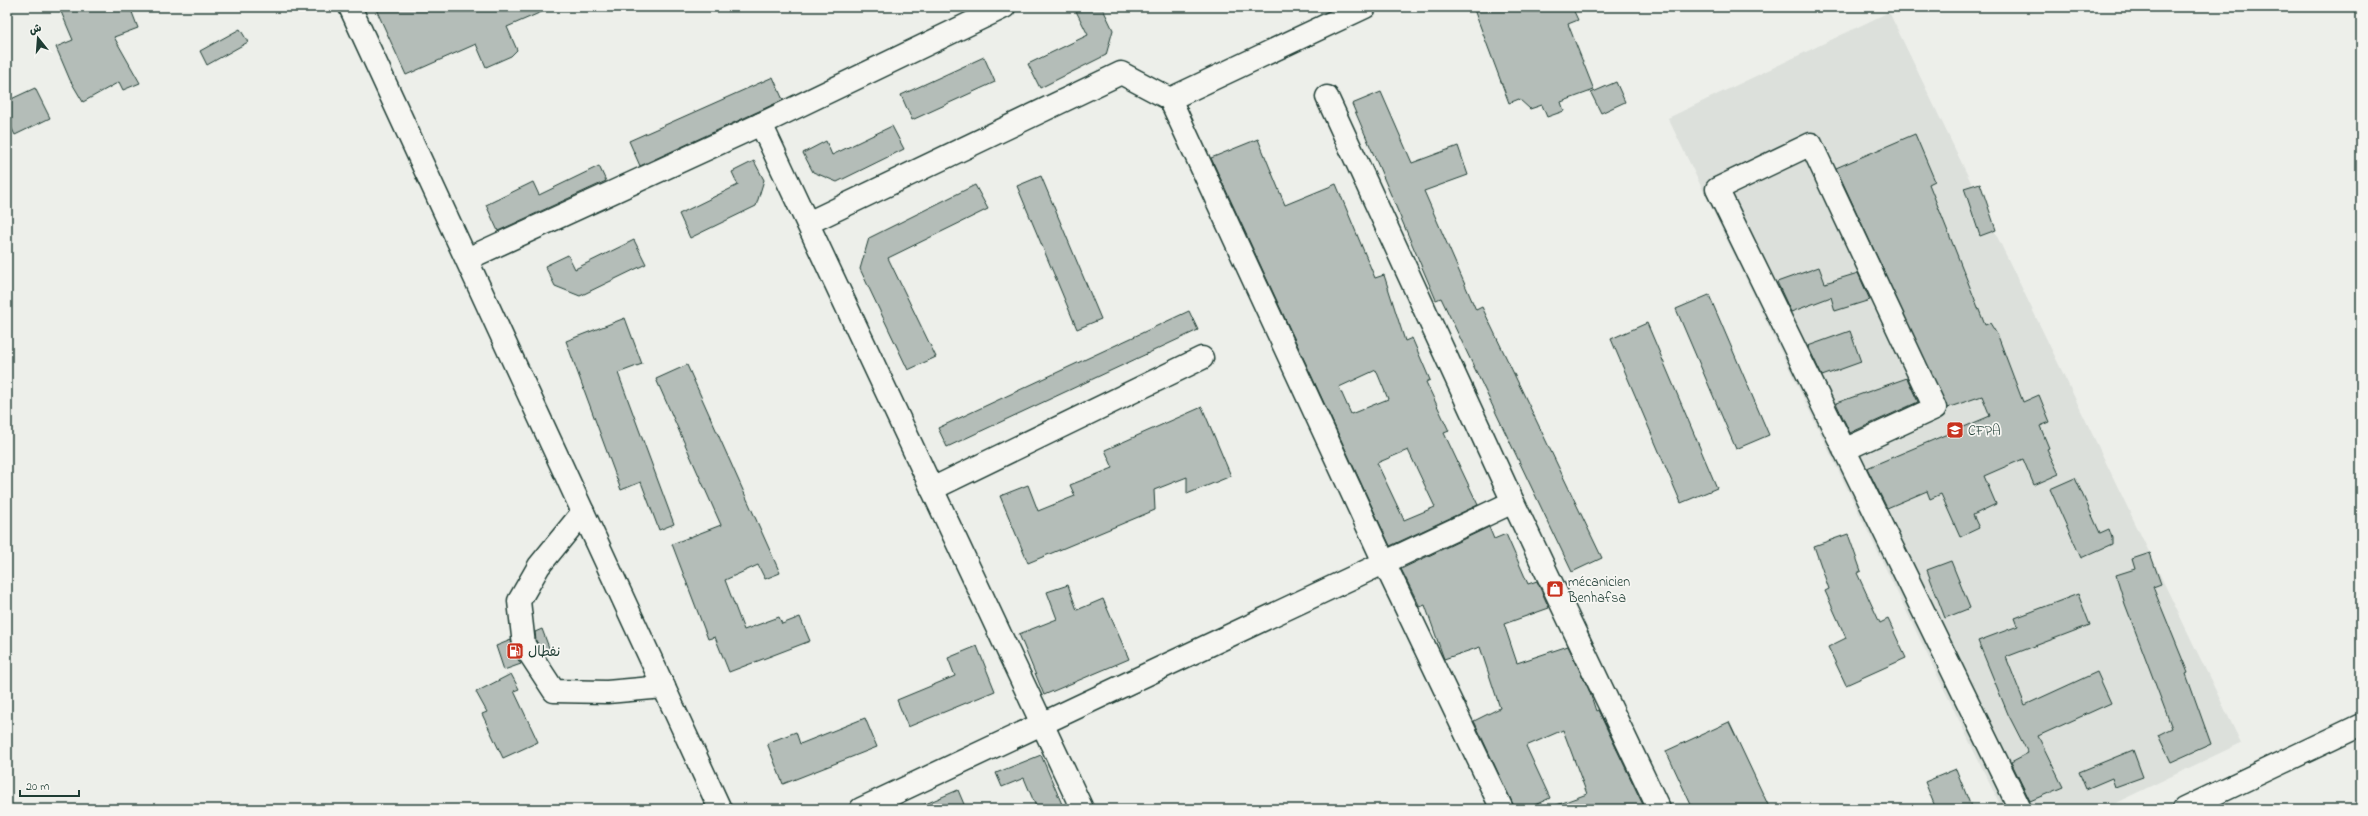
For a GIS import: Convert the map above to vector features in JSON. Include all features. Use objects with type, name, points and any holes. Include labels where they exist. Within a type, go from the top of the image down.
[{"type":"street","points":[[350,7],[720,809]]},
{"type":"street","points":[[467,259],[761,124],[1004,7]]},
{"type":"street","points":[[1170,99],[1365,7]]},
{"type":"street","points":[[808,223],[1121,73],[1170,99],[1384,562],[1502,809]]},
{"type":"street","points":[[1327,97],[1513,502],[1659,809]]},
{"type":"street","points":[[761,124],[1082,809]]},
{"type":"street","points":[[1844,450],[1935,408],[1811,144],[1717,189],[1844,450],[2020,809]]},
{"type":"street","points":[[932,489],[1202,358]]},
{"type":"street","points":[[861,809],[1513,502]]},
{"type":"street","points":[[583,512],[539,566],[519,601],[524,645],[554,691],[607,692],[664,687]]},
{"type":"street","points":[[2184,809],[2361,724]]},
{"type":"shaded area","name":"CFPA","points":[[1889,12],[2241,743],[2103,809],[2002,809],[1668,118]]},
{"type":"building","points":[[59,7],[130,7],[138,28],[114,37],[140,83],[123,90],[119,82],[83,102],[70,80],[56,47],[73,40]]},
{"type":"building","points":[[375,7],[553,7],[507,27],[517,50],[511,56],[486,67],[476,44],[406,75]]},
{"type":"building","points":[[1074,7],[1102,7],[1113,30],[1106,55],[1040,88],[1028,64],[1088,35]]},
{"type":"building","points":[[1473,7],[1572,7],[1578,20],[1568,24],[1594,90],[1561,102],[1564,111],[1547,117],[1542,105],[1530,109],[1519,99],[1509,103]]},
{"type":"building","points":[[240,29],[248,42],[207,65],[200,51]]},
{"type":"building","points":[[984,57],[995,82],[912,120],[901,95]]},
{"type":"building","points":[[773,77],[783,100],[640,166],[629,141]]},
{"type":"building","points":[[1616,82],[1625,102],[1601,113],[1591,93]]},
{"type":"building","points":[[35,88],[50,118],[15,135],[7,119],[7,101]]},
{"type":"building","points":[[1381,92],[1412,163],[1458,146],[1468,175],[1424,191],[1476,310],[1482,307],[1602,558],[1572,572],[1441,298],[1436,300],[1352,104]]},
{"type":"building","points":[[892,126],[904,149],[837,182],[813,172],[803,153],[826,141],[832,155]]},
{"type":"building","points":[[1915,134],[1935,181],[1929,184],[1985,325],[1990,323],[1998,336],[2023,402],[2039,395],[2050,422],[2040,426],[2049,448],[2047,449],[2059,474],[2034,485],[2023,459],[1984,476],[1996,504],[1973,515],[1979,528],[1960,537],[1941,494],[1930,499],[1927,491],[1887,508],[1867,468],[1990,416],[1982,396],[1947,408],[1836,168]]},
{"type":"building","points":[[1258,139],[1285,205],[1336,184],[1375,278],[1384,275],[1405,341],[1412,338],[1430,380],[1426,382],[1449,431],[1444,433],[1478,505],[1390,546],[1211,158]],"holes":[[[1376,370],[1388,399],[1351,414],[1339,387]],[[1408,450],[1435,507],[1404,520],[1377,463]]]},
{"type":"building","points":[[754,161],[764,180],[756,206],[690,238],[679,214],[738,185],[732,172]]},
{"type":"building","points":[[599,166],[606,181],[498,231],[486,205],[533,182],[539,195]]},
{"type":"building","points":[[1041,176],[1101,319],[1077,329],[1017,186]]},
{"type":"building","points":[[1980,183],[1996,230],[1980,236],[1964,188]]},
{"type":"building","points":[[975,185],[988,209],[888,258],[936,357],[908,370],[860,269],[869,238]]},
{"type":"building","points":[[634,240],[646,264],[580,296],[555,286],[545,266],[568,255],[575,269]]},
{"type":"building","points":[[1819,267],[1825,283],[1858,273],[1870,300],[1835,311],[1831,297],[1791,312],[1777,282]]},
{"type":"building","points":[[1709,295],[1769,435],[1736,449],[1676,309]]},
{"type":"building","points":[[1189,311],[1198,330],[947,447],[938,428]]},
{"type":"building","points":[[625,318],[642,364],[618,373],[674,524],[659,530],[641,482],[621,490],[566,341]]},
{"type":"building","points":[[1647,323],[1717,488],[1681,503],[1611,339]]},
{"type":"building","points":[[1850,331],[1861,362],[1822,376],[1808,346]]},
{"type":"building","points":[[687,365],[780,573],[765,579],[758,565],[725,580],[744,630],[779,617],[782,624],[800,617],[810,641],[729,672],[715,637],[708,639],[672,544],[721,525],[656,379]]},
{"type":"building","points":[[1907,378],[1918,402],[1850,433],[1836,403]]},
{"type":"building","points":[[1202,407],[1231,476],[1187,494],[1187,477],[1154,490],[1155,510],[1028,563],[1000,496],[1028,485],[1038,511],[1075,496],[1070,485],[1113,468],[1105,450]]},
{"type":"building","points":[[2075,478],[2100,533],[2109,529],[2112,538],[2112,544],[2081,558],[2050,489]]},
{"type":"building","points":[[1489,527],[1494,539],[1506,534],[1528,584],[1537,581],[1549,608],[1504,624],[1517,663],[1568,646],[1589,690],[1596,711],[1598,710],[1645,809],[1551,809],[1551,807],[1587,794],[1563,730],[1526,746],[1550,798],[1526,809],[1515,809],[1474,721],[1500,708],[1480,647],[1444,659],[1425,605],[1420,607],[1401,569]]},
{"type":"building","points":[[1848,534],[1861,571],[1857,573],[1880,623],[1888,619],[1906,658],[1846,685],[1828,647],[1846,638],[1825,591],[1829,589],[1814,546]]},
{"type":"building","points":[[2150,553],[2161,584],[2153,587],[2188,673],[2186,674],[2211,744],[2171,762],[2158,735],[2172,728],[2125,604],[2116,575],[2135,569],[2132,559]]},
{"type":"building","points":[[1951,561],[1970,608],[1945,618],[1927,570]]},
{"type":"building","points":[[1068,585],[1077,610],[1103,599],[1129,659],[1044,695],[1019,634],[1057,619],[1047,592]]},
{"type":"building","points":[[2078,594],[2090,625],[2006,657],[2025,705],[2097,672],[2111,703],[2038,736],[2063,787],[2030,801],[2011,762],[2028,753],[2008,714],[1978,641],[2018,626],[2015,618]]},
{"type":"building","points":[[542,629],[551,653],[546,655],[536,641],[535,632]]},
{"type":"building","points":[[511,640],[513,652],[521,664],[504,670],[496,646]]},
{"type":"building","points":[[977,646],[995,691],[908,727],[897,700],[955,676],[948,658]]},
{"type":"building","points":[[511,674],[519,689],[514,691],[538,742],[503,758],[482,714],[487,712],[476,692]]},
{"type":"building","points":[[865,718],[877,747],[783,784],[767,743],[796,732],[800,744]]},
{"type":"building","points":[[1729,722],[1770,809],[1693,809],[1666,751]]},
{"type":"building","points":[[2133,750],[2143,777],[2115,787],[2112,778],[2086,789],[2079,772]]},
{"type":"building","points":[[1041,755],[1064,809],[1037,809],[1024,778],[1002,787],[996,773]]},
{"type":"building","points":[[1956,769],[1972,809],[1936,809],[1925,782]]},
{"type":"building","points":[[958,790],[966,809],[914,809]]},
{"type":"place","name":"CFPA","points":[[1955,430]]},
{"type":"place","name":"mécanicien Benhafsa","points":[[1555,589]]},
{"type":"place","name":"نفطال","points":[[515,651]]}]
